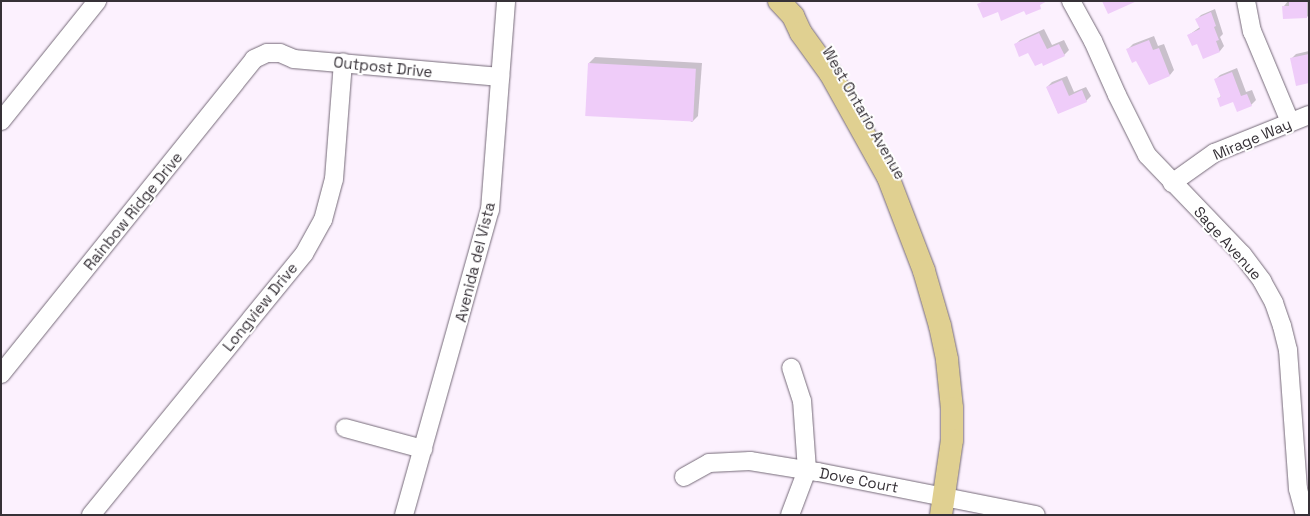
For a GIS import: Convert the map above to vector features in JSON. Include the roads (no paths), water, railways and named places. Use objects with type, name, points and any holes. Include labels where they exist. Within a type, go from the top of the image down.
[{"type":"main road","name":"West Ontario Avenue","points":[[786,9],[830,73],[888,178],[924,271],[940,326],[952,408],[949,507]]},
{"type":"street","points":[[1,121],[97,1]]},
{"type":"street","name":"Avenida del Vista","points":[[404,515],[490,210],[506,1]]},
{"type":"street","name":"Sage Avenue","points":[[1071,1],[1093,41],[1147,155],[1242,254],[1262,281],[1274,303],[1288,350],[1298,489],[1305,515]]},
{"type":"street","points":[[1246,1],[1252,31],[1290,122]]},
{"type":"street","name":"Outpost Drive","points":[[267,53],[280,53],[294,59],[343,62],[500,78]]},
{"type":"street","name":"Rainbow Ridge Drive","points":[[1,374],[254,59],[267,53]]},
{"type":"street","name":"Longview Drive","points":[[91,515],[304,254],[323,220],[334,179],[343,62]]},
{"type":"street","name":"Mirage Way","points":[[1172,183],[1214,153],[1309,115]]},
{"type":"street","points":[[790,515],[807,470],[802,401],[791,368]]},
{"type":"street","points":[[345,428],[423,449]]},
{"type":"street","name":"Dove Court","points":[[684,478],[709,463],[750,461],[807,470],[949,507],[1036,515]]}]
